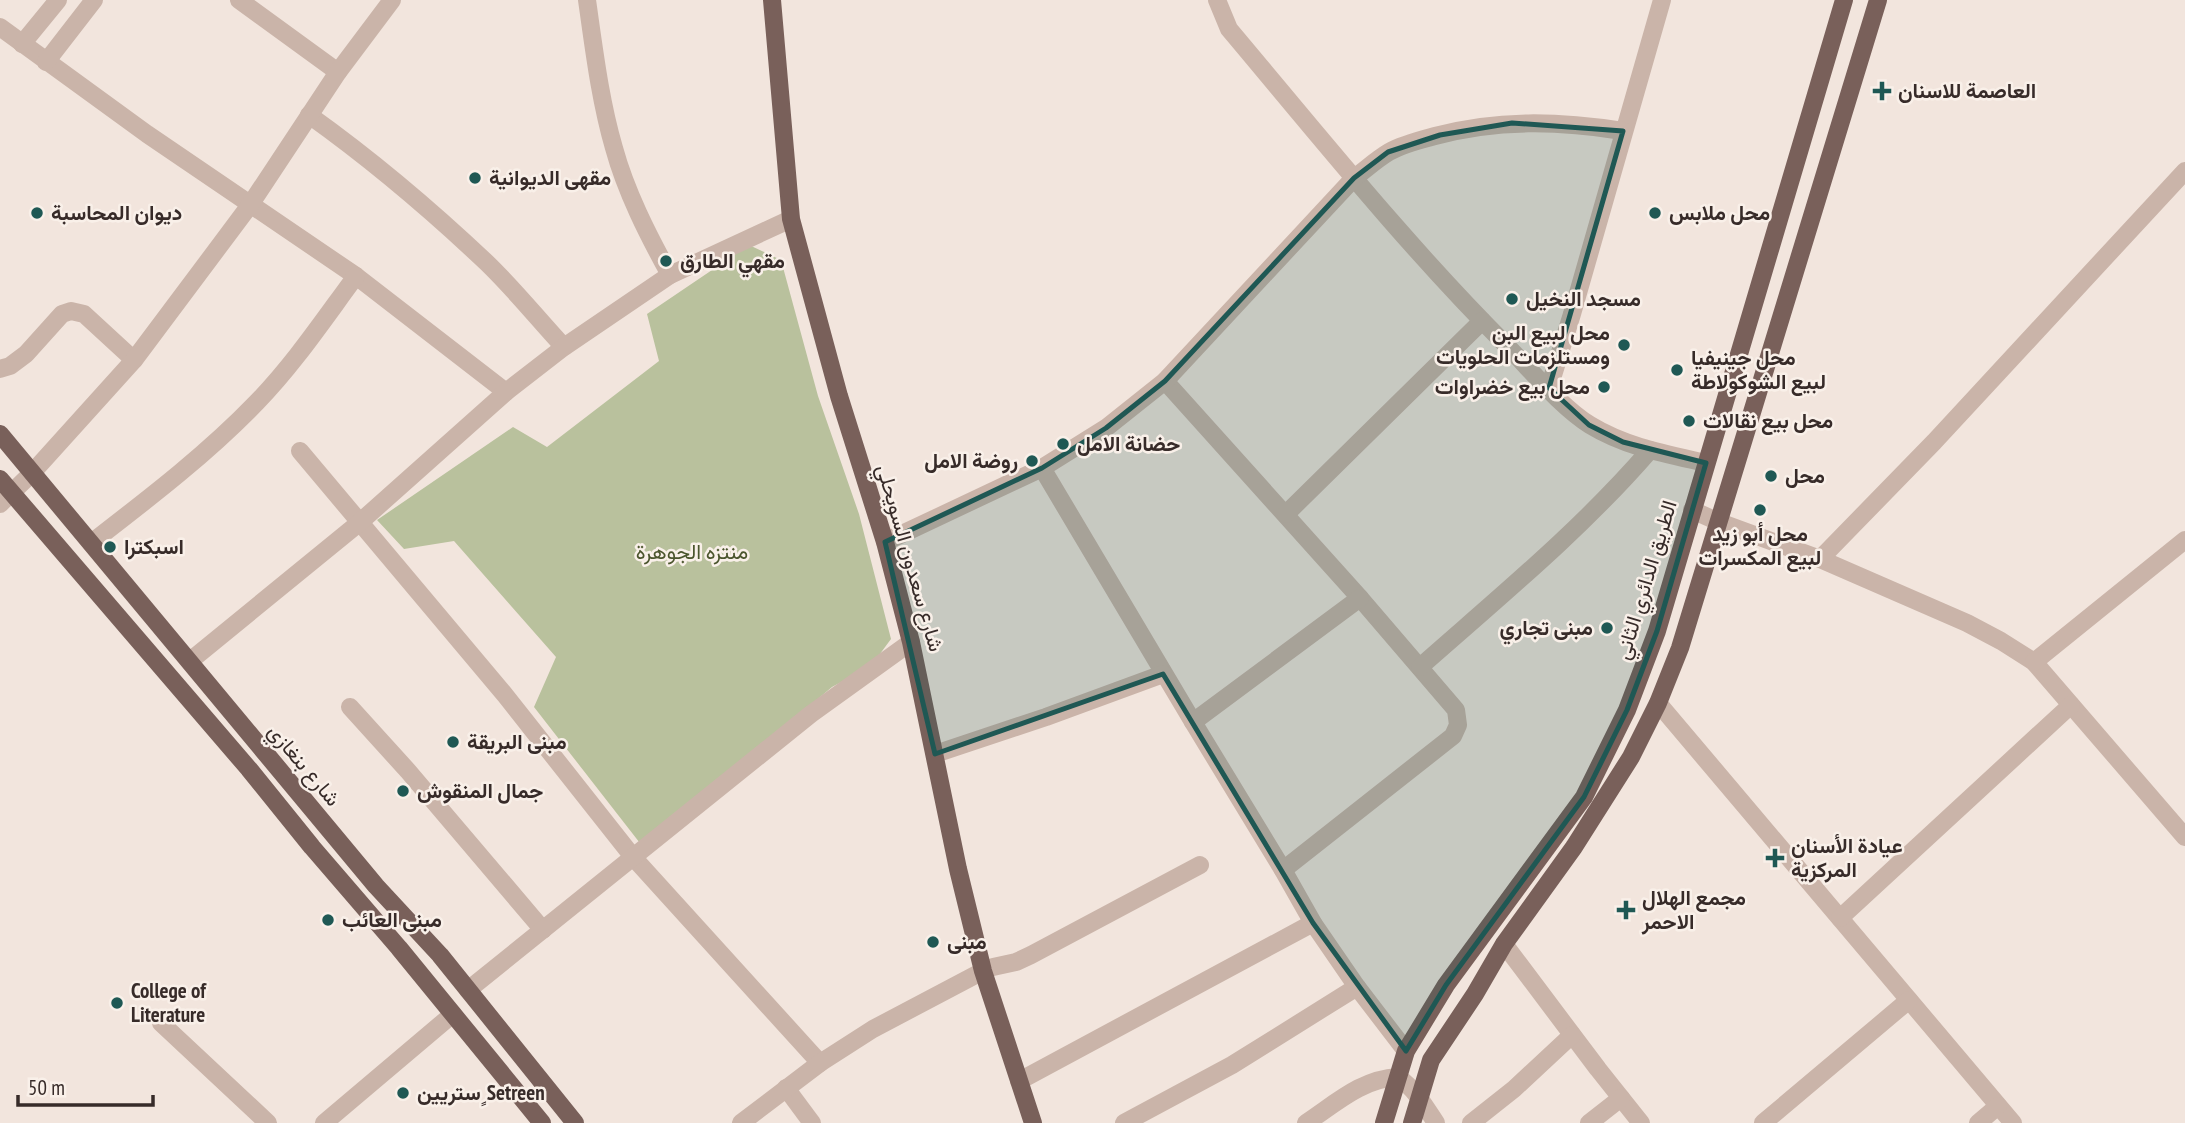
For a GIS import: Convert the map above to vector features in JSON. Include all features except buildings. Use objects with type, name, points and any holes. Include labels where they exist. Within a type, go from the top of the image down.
[{"type":"main road","name":"شارع سعدون السويحلي","points":[[772,0],[790,219],[839,396],[885,542],[911,642],[958,869],[983,971],[1033,1123]]},
{"type":"main road","name":"الطريق الدائري الثاني","points":[[1384,1123],[1406,1051],[1446,985],[1584,797],[1627,710],[1657,631],[1844,0]]},
{"type":"main road","points":[[1412,1123],[1431,1060],[1504,944],[1574,847],[1631,757],[1658,703],[1680,648],[1878,0]]},
{"type":"main road","name":"شارع بنغازي","points":[[0,435],[376,886],[439,955],[575,1123]]},
{"type":"main road","points":[[4,492],[249,769],[542,1123]]},
{"type":"street","points":[[22,44],[58,0]]},
{"type":"street","points":[[46,62],[94,0]]},
{"type":"street","points":[[239,0],[338,72]]},
{"type":"street","points":[[4,492],[32,473],[134,360],[250,205],[338,72],[391,0]]},
{"type":"street","points":[[587,0],[614,149],[652,242],[670,275]]},
{"type":"street","points":[[1217,0],[1229,29],[1354,178],[1482,321],[1570,409],[1590,425],[1623,442],[1706,463]]},
{"type":"street","points":[[1549,388],[1661,0]]},
{"type":"street","points":[[0,27],[250,205],[356,276],[506,392]]},
{"type":"street","points":[[309,115],[352,145],[431,212],[488,265],[564,346]]},
{"type":"street","points":[[885,542],[1042,468],[1106,428],[1166,381],[1354,178],[1388,152],[1413,142],[1475,127],[1512,123],[1547,122],[1623,131]]},
{"type":"street","points":[[1820,559],[1934,442],[2185,171]]},
{"type":"street","points":[[190,661],[359,523],[506,392],[564,346],[670,275],[790,219]]},
{"type":"street","points":[[90,543],[196,459],[257,402],[298,354],[356,276]]},
{"type":"street","points":[[0,369],[10,366],[26,354],[62,314],[71,310],[84,314],[134,360]]},
{"type":"street","points":[[1286,514],[1482,321]]},
{"type":"street","points":[[1166,381],[1456,710],[1458,725],[1453,736],[1283,870]]},
{"type":"street","points":[[1420,667],[1547,555],[1650,450]]},
{"type":"street","points":[[300,451],[505,695],[633,857],[820,1063]]},
{"type":"street","points":[[1042,468],[1313,923],[1406,1051]]},
{"type":"street","points":[[1692,510],[1820,559],[1967,623],[2034,662],[2185,837]]},
{"type":"street","points":[[2034,662],[2185,540]]},
{"type":"street","points":[[1192,722],[1360,598]]},
{"type":"street","points":[[468,990],[811,715],[911,642]]},
{"type":"street","points":[[935,754],[1163,674]]},
{"type":"street","points":[[1658,703],[2013,1123]]},
{"type":"street","points":[[1840,918],[2071,705]]},
{"type":"street","points":[[350,707],[543,930]]},
{"type":"street","points":[[741,1123],[820,1063],[909,1009],[983,971],[1031,955],[1200,865]]},
{"type":"street","points":[[1019,1081],[1313,923]]},
{"type":"street","points":[[1504,944],[1641,1123]]},
{"type":"street","points":[[1124,1123],[1232,1065],[1357,987]]},
{"type":"street","points":[[1763,1123],[1909,1000]]},
{"type":"street","points":[[324,1123],[453,1014]]},
{"type":"street","points":[[161,1023],[268,1123]]},
{"type":"street","points":[[1471,1123],[1514,1089],[1572,1035]]},
{"type":"street","points":[[1307,1123],[1350,1092],[1370,1083],[1398,1077],[1420,1097],[1436,1123]]},
{"type":"street","points":[[786,1088],[812,1123]]},
{"type":"street","points":[[1589,1123],[1621,1098]]},
{"type":"street","points":[[1978,1123],[1998,1105]]},
{"type":"highlighted area","points":[[1512,123],[1623,131],[1549,388],[1589,425],[1623,442],[1706,463],[1657,631],[1627,710],[1584,797],[1446,985],[1406,1051],[1313,923],[1163,674],[935,754],[885,542],[1042,468],[1106,428],[1165,381],[1354,178],[1388,152],[1440,135]]},
{"type":"green space","name":"منتزه الجوهرة","points":[[749,245],[781,260],[818,396],[859,514],[891,639],[871,666],[832,687],[643,847],[534,707],[556,657],[454,541],[404,549],[377,520],[513,427],[547,447],[659,361],[647,314]]},
{"type":"place","name":"العاصمة للاسنان","points":[[1882,91]]},
{"type":"place","name":"مقهى الديوانية","points":[[475,178]]},
{"type":"place","name":"ديوان المحاسبة","points":[[37,213]]},
{"type":"place","name":"محل ملابس","points":[[1655,213]]},
{"type":"place","name":"مقهي الطارق","points":[[666,261]]},
{"type":"place","name":"مسجد النخيل","points":[[1512,299]]},
{"type":"place","name":"محل لبيع البن ومستلزمات الحلويات","points":[[1624,345]]},
{"type":"place","name":"محل جينيفيا لبيع الشوكولاطة","points":[[1677,370]]},
{"type":"place","name":"محل بيع خضراوات","points":[[1604,387]]},
{"type":"place","name":"محل بيع نقالات","points":[[1689,421]]},
{"type":"place","name":"حضانة الامل","points":[[1063,444]]},
{"type":"place","name":"روضة الامل","points":[[1032,461]]},
{"type":"place","name":"محل","points":[[1771,476]]},
{"type":"place","name":"محل أبو زيد لبيع المكسرات","points":[[1760,510]]},
{"type":"place","name":"اسبكترا","points":[[110,547]]},
{"type":"place","name":"مبنى تجاري","points":[[1607,628]]},
{"type":"place","name":"مبنى البريقة","points":[[453,742]]},
{"type":"place","name":"جمال المنقوش","points":[[403,791]]},
{"type":"place","name":"عيادة الأسنان المركزية","points":[[1775,858]]},
{"type":"place","name":"مجمع الهلال الاحمر","points":[[1626,910]]},
{"type":"place","name":"مبنى العائب","points":[[328,920]]},
{"type":"place","name":"مبنى","points":[[933,942]]},
{"type":"place","name":"College of Literature","points":[[117,1003]]},
{"type":"place","name":"ستريين ٍSetreen","points":[[403,1093]]}]
